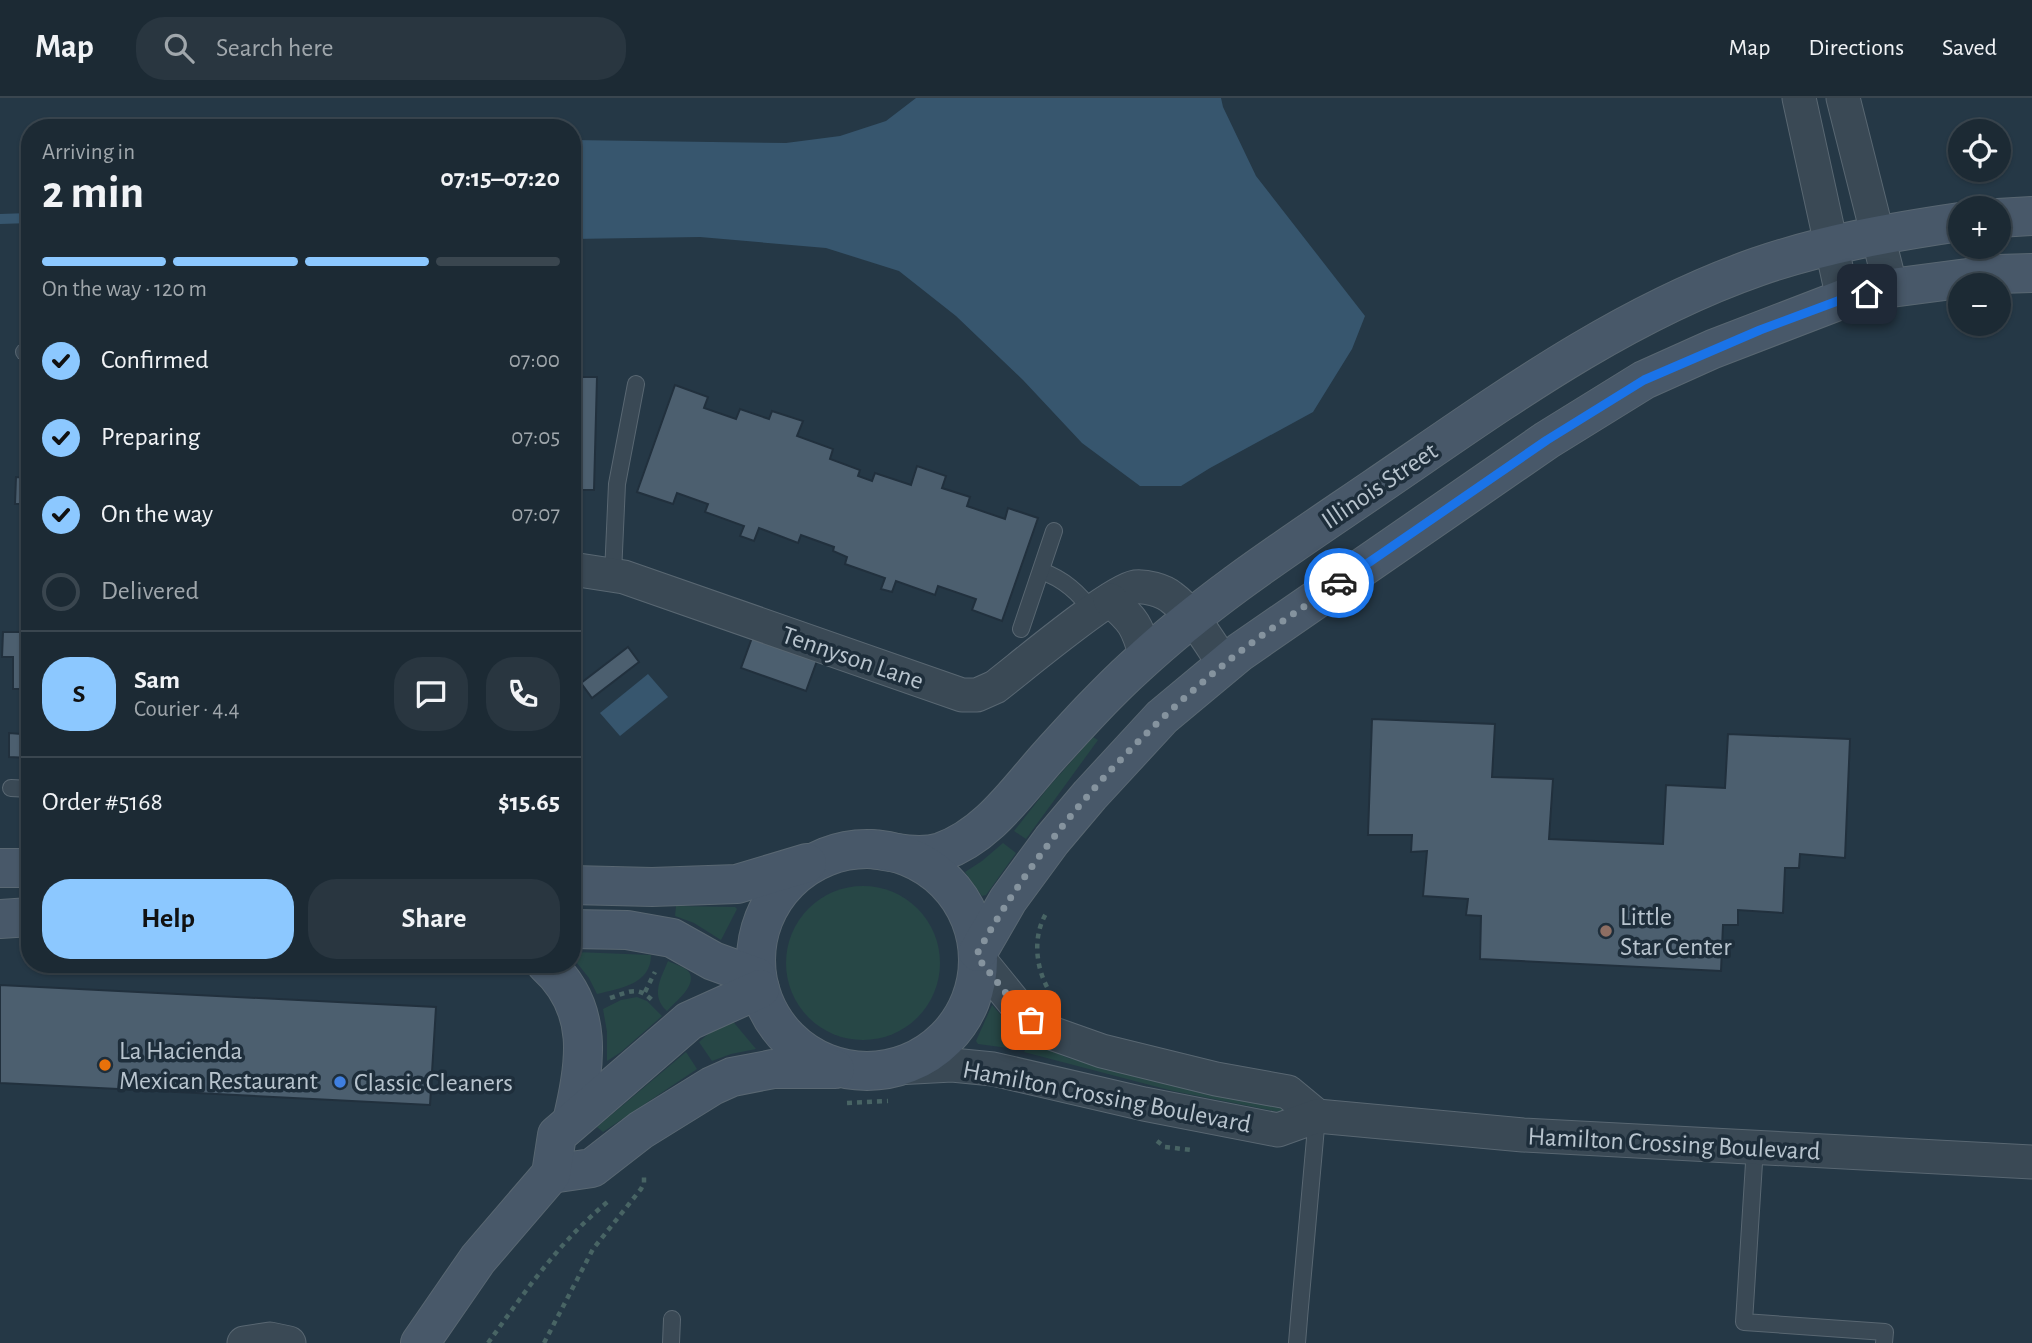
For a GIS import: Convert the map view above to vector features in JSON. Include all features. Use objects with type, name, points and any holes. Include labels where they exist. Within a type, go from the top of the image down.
[{"type":"street","points":[[1799,98],[1843,299]]},
{"type":"street","points":[[1843,98],[1857,162],[1891,288]]},
{"type":"street","points":[[2011,217],[2032,216]]},
{"type":"street","name":"Illinois Street","points":[[871,849],[915,855],[938,853],[973,835],[1005,807],[1071,732],[1146,656],[1192,618],[1283,551],[1526,385],[1588,346],[1700,290],[1758,267],[1878,235],[1948,224]]},
{"type":"street","points":[[978,955],[1009,900],[1052,840],[1163,717],[1224,664],[1547,440],[1644,380],[1713,349],[1843,299],[1891,288],[1998,274],[2032,273]]},
{"type":"street","name":"Tennyson Lane","points":[[581,570],[613,575],[962,695],[977,695],[995,687],[1102,606],[1127,590],[1144,587],[1171,597],[1192,618],[1224,664]]},
{"type":"street","points":[[1102,606],[1135,624],[1146,656]]},
{"type":"street","points":[[551,1174],[592,1168],[641,1130],[712,1086],[732,1077],[773,1069],[841,1085],[870,1071],[898,1084],[910,1063],[935,1048],[955,1027],[975,987],[978,955],[973,929],[965,908],[952,888],[935,872],[905,856],[871,849],[846,851],[737,884],[652,887],[581,885]]},
{"type":"street","points":[[822,858],[801,871],[783,888],[768,909],[756,955],[759,983],[772,1018],[788,1038],[820,1061],[841,1085]]},
{"type":"street","points":[[0,868],[21,868]]},
{"type":"street","points":[[0,919],[21,918]]},
{"type":"street","points":[[581,929],[627,930],[672,938],[759,983]]},
{"type":"street","name":"Hamilton Crossing Boulevard","points":[[978,955],[1021,1012],[1040,1027],[1060,1037],[1102,1051],[1203,1076],[1288,1092],[1317,1116]]},
{"type":"street","points":[[542,973],[562,982],[578,1009],[584,1039],[580,1087],[572,1121]]},
{"type":"street","points":[[420,1343],[492,1241],[551,1174],[556,1135],[688,1021],[759,983]]},
{"type":"street","name":"Hamilton Crossing Boulevard","points":[[898,1084],[952,1065],[993,1069],[1144,1104],[1278,1130],[1317,1116],[1523,1135],[2032,1162]]},
{"type":"street","points":[[244,1343],[270,1339],[289,1343]]},
{"type":"lane","points":[[613,575],[617,484],[636,384]]},
{"type":"lane","points":[[1021,629],[1054,531]]},
{"type":"lane","points":[[1041,571],[1055,576],[1079,594],[1102,606]]},
{"type":"lane","points":[[11,788],[21,789]]},
{"type":"lane","points":[[1297,1343],[1317,1116]]},
{"type":"lane","points":[[1755,1147],[1744,1322],[1885,1332],[1884,1343]]},
{"type":"lane","points":[[671,1343],[672,1319]]},
{"type":"path","points":[[1050,907],[1043,918],[1038,936],[1037,955],[1051,995]]},
{"type":"path","points":[[645,993],[657,967]]},
{"type":"path","points":[[600,1002],[633,990],[645,993],[659,1007]]},
{"type":"path","points":[[841,1085],[872,1102],[898,1084]]},
{"type":"path","points":[[544,1343],[593,1250],[644,1184],[644,1172],[634,1180]]},
{"type":"path","points":[[488,1343],[552,1257],[587,1218],[614,1197]]},
{"type":"green space","points":[[1093,737],[1098,740],[1026,839],[1014,831],[1047,789]]},
{"type":"green space","points":[[1003,843],[1016,853],[986,895],[982,896],[965,872]]},
{"type":"green space","points":[[863,886],[893,892],[918,908],[934,933],[940,963],[934,993],[918,1018],[893,1034],[863,1040],[833,1034],[808,1018],[792,993],[786,963],[792,933],[808,908],[833,892]]},
{"type":"green space","points":[[676,906],[737,909],[721,940],[694,923],[675,916]]},
{"type":"green space","points":[[581,952],[651,955],[646,972],[640,979],[625,987],[597,994],[581,968]]},
{"type":"green space","points":[[668,961],[687,970],[691,977],[688,988],[667,1011],[659,999],[658,987]]},
{"type":"green space","points":[[637,997],[647,1001],[662,1016],[607,1061],[607,1032],[603,1009],[621,1000]]},
{"type":"green space","points":[[992,1005],[1016,1032],[1008,1048],[978,1044],[976,1041]]},
{"type":"green space","points":[[730,1018],[756,1049],[712,1061],[699,1042]]},
{"type":"green space","points":[[1030,1041],[1068,1058],[1164,1083],[1285,1107],[1288,1112],[1173,1091],[1024,1052]]},
{"type":"green space","points":[[686,1052],[697,1069],[603,1132],[597,1127]]},
{"type":"water","points":[[916,98],[1221,98],[1256,176],[1365,316],[1352,349],[1313,412],[1181,486],[1140,486],[1082,443],[1023,380],[956,316],[899,271],[826,248],[700,237],[581,239],[581,140],[786,143],[840,136],[886,121]]},
{"type":"water","points":[[648,674],[668,697],[620,736],[600,713]]},
{"type":"building","points":[[581,377],[597,377],[594,490],[581,490]]},
{"type":"building","points":[[675,385],[708,397],[704,408],[736,419],[740,409],[769,419],[772,411],[803,421],[797,436],[833,449],[830,459],[860,470],[858,476],[872,481],[875,473],[911,485],[917,466],[946,476],[942,488],[970,497],[967,506],[1005,519],[1008,508],[1038,518],[1002,621],[972,610],[976,599],[938,586],[935,595],[896,581],[892,592],[881,589],[885,578],[845,564],[847,557],[833,551],[834,547],[801,535],[798,543],[759,528],[754,541],[740,536],[744,526],[705,512],[708,504],[677,493],[673,504],[637,492]]},
{"type":"building","points":[[16,477],[21,478],[21,504],[15,504]]},
{"type":"building","points":[[3,632],[21,632],[21,689],[13,689],[13,657],[2,657]]},
{"type":"building","points":[[753,635],[818,658],[806,691],[741,668]]},
{"type":"building","points":[[628,647],[639,662],[592,698],[581,683]]},
{"type":"building","points":[[1372,719],[1495,724],[1492,777],[1553,779],[1549,839],[1663,844],[1666,785],[1725,788],[1728,734],[1850,739],[1845,858],[1800,854],[1799,868],[1785,868],[1783,913],[1738,910],[1738,925],[1723,925],[1721,971],[1480,959],[1481,916],[1466,915],[1468,899],[1423,896],[1427,851],[1411,852],[1412,835],[1368,835]]},
{"type":"building","points":[[9,733],[21,734],[21,758],[9,757]]},
{"type":"building","points":[[0,985],[436,1007],[430,1105],[0,1083]]},
{"type":"waterway","points":[[0,219],[21,218]]},
{"type":"way so far","points":[[1031,1020],[1021,1012],[978,958],[978,952],[1009,900],[1052,840],[1163,717],[1224,664],[1339,583]]},
{"type":"place","name":"Little Star Center","points":[[1606,931]]},
{"type":"place","name":"La Hacienda Mexican Restaurant","points":[[105,1065]]},
{"type":"place","name":"Classic Cleaners","points":[[340,1082]]},
{"type":"route","points":[[1339,583],[1547,440],[1644,380],[1760,330],[1843,299],[1867,294]]}]
